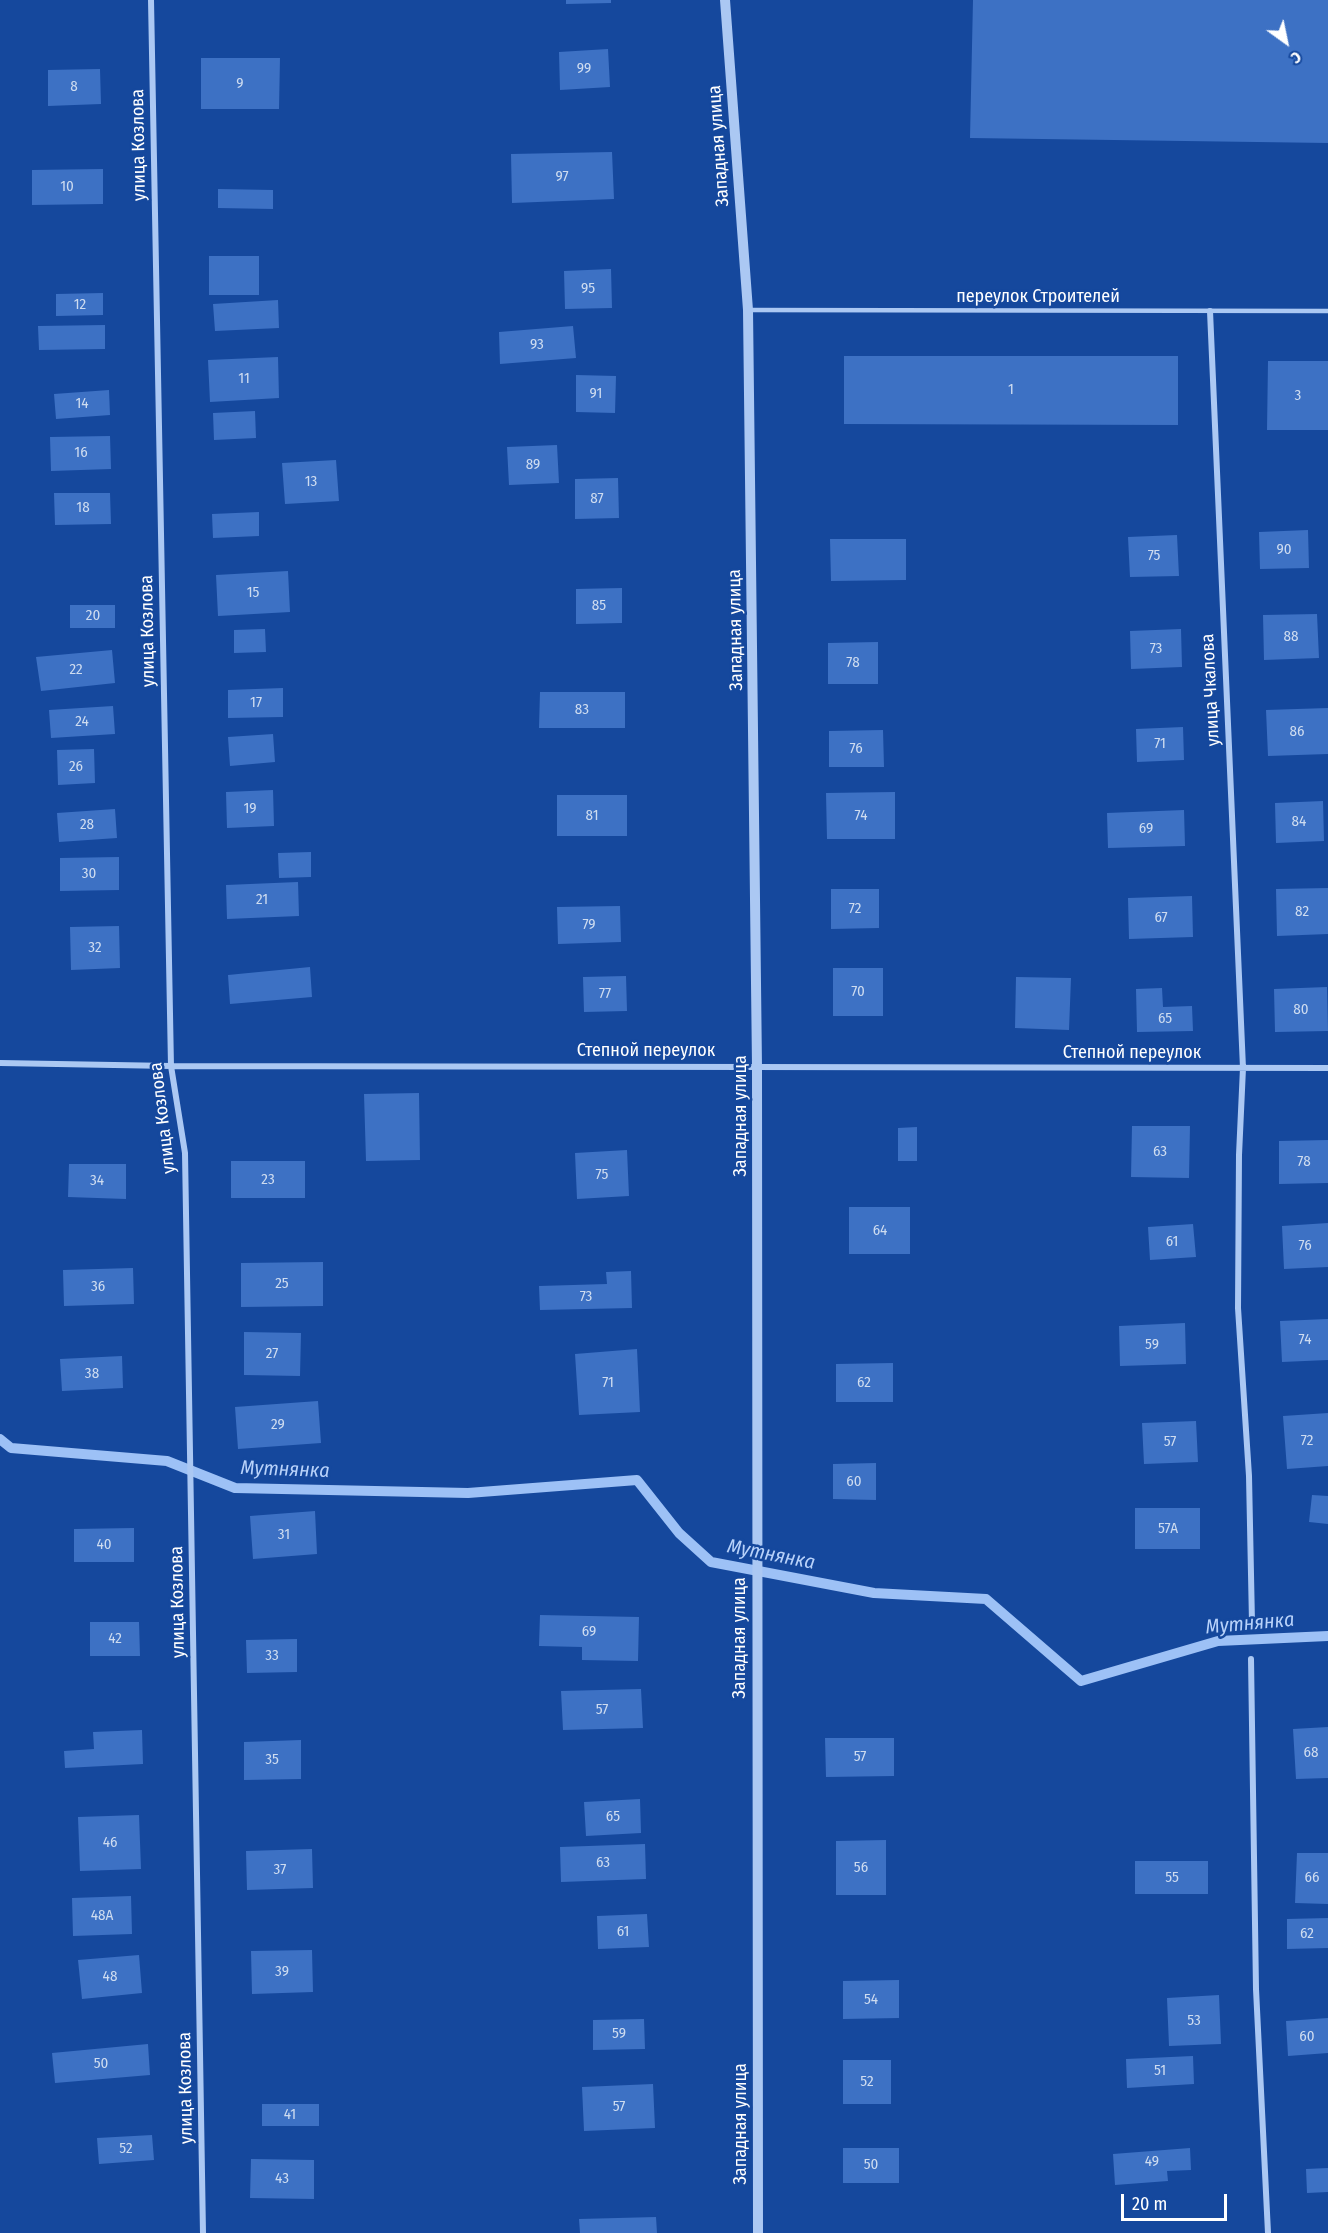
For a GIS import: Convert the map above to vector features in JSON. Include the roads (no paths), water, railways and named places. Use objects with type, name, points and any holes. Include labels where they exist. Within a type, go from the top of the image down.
[{"type":"street","name":"улица Козлова","points":[[151,0],[171,1066],[185,1153],[203,2233]]},
{"type":"street","name":"Западная улица","points":[[725,0],[748,310],[757,1066],[758,2233]]},
{"type":"street","name":"улица Чкалова","points":[[1210,311],[1243,1068],[1239,1155],[1238,1308],[1249,1476],[1252,1623]]},
{"type":"street","name":"Степной переулок","points":[[0,1063],[171,1066],[1328,1068]]},
{"type":"street","points":[[1251,1659],[1256,1989],[1268,2233]]},
{"type":"lane","name":"переулок Строителей","points":[[748,310],[1328,311]]},
{"type":"waterway","name":"Мутнянка","points":[[0,1439],[11,1448],[167,1461],[235,1488],[468,1493],[637,1480],[679,1533],[711,1562],[874,1593],[986,1599],[1081,1681],[1218,1641],[1328,1636]]}]
